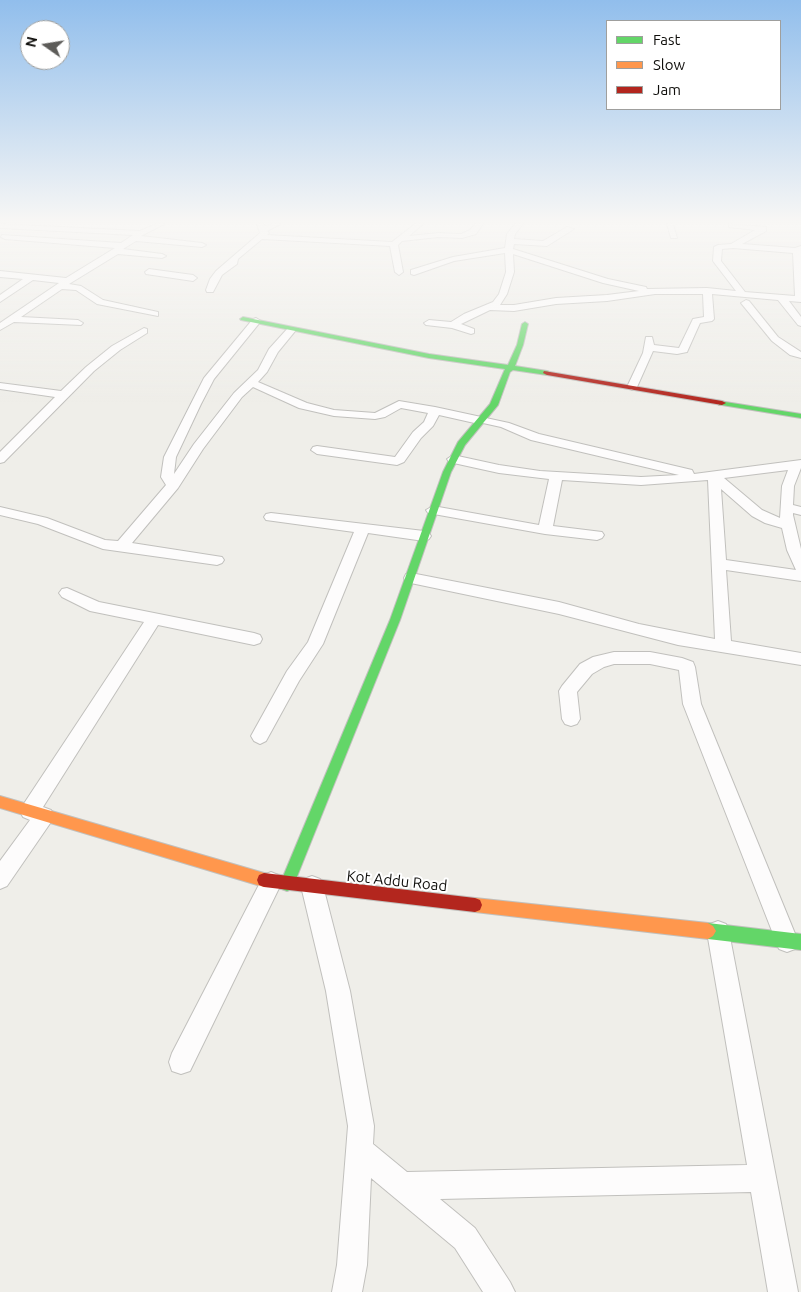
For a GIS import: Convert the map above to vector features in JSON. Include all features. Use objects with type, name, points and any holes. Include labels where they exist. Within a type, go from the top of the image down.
[{"type":"street","points":[[0,299],[21,284]]},
{"type":"street","points":[[0,327],[63,284]]},
{"type":"street","points":[[68,284],[100,302],[155,314]]},
{"type":"street","points":[[210,290],[212,284]]},
{"type":"street","points":[[453,325],[467,316],[496,304],[503,294],[506,284]]},
{"type":"street","points":[[622,284],[655,291]]},
{"type":"street","points":[[735,284],[742,293]]},
{"type":"street","points":[[490,307],[514,308],[556,301],[607,298],[655,291],[707,291],[800,299],[800,284]]},
{"type":"street","points":[[632,387],[648,353],[649,343],[677,351],[683,350],[696,321],[709,319],[707,291]]},
{"type":"street","points":[[781,297],[801,323]]},
{"type":"street","points":[[746,303],[775,339],[794,353],[801,355]]},
{"type":"street","points":[[11,319],[78,323]]},
{"type":"street","points":[[243,319],[429,356],[495,364],[801,416]]},
{"type":"street","points":[[173,485],[168,477],[170,457],[195,404],[209,378],[256,321]]},
{"type":"street","points":[[429,323],[453,325],[471,331]]},
{"type":"street","points":[[181,1062],[279,883],[411,578],[433,510],[453,460],[461,444],[494,405],[507,371],[511,368],[520,345],[525,324]]},
{"type":"street","points":[[121,547],[173,485],[198,447],[238,395],[262,372],[273,350],[291,330]]},
{"type":"street","points":[[0,459],[63,395],[116,348],[144,331]]},
{"type":"street","points":[[250,384],[259,386],[303,406],[334,413],[375,416],[381,415],[399,404],[435,410],[505,425],[535,437],[709,476],[757,513],[770,520],[787,525]]},
{"type":"street","points":[[0,386],[63,395]]},
{"type":"street","points":[[317,450],[397,461],[417,435],[429,424],[435,410]]},
{"type":"street","points":[[453,460],[499,469],[556,476],[641,480],[709,476],[799,465]]},
{"type":"street","points":[[799,465],[788,486],[786,507],[787,525],[801,567]]},
{"type":"street","points":[[545,530],[556,476]]},
{"type":"street","points":[[709,476],[719,564],[723,646]]},
{"type":"street","points":[[786,507],[801,511]]},
{"type":"street","points":[[433,510],[545,530],[597,535]]},
{"type":"street","points":[[0,511],[42,521],[103,544],[217,560]]},
{"type":"street","points":[[271,517],[424,536]]},
{"type":"street","points":[[260,736],[293,676],[315,644],[363,528]]},
{"type":"street","points":[[719,564],[801,576]]},
{"type":"street","points":[[411,578],[559,608],[670,637],[801,659]]},
{"type":"street","points":[[67,593],[96,607],[254,639]]},
{"type":"street","points":[[0,879],[154,619]]},
{"type":"street","points":[[571,719],[568,691],[586,669],[599,662],[614,658],[650,658],[675,662],[687,667],[692,704],[794,941]]},
{"type":"street","name":"Kot Addu Road","points":[[0,802],[279,883],[794,941]]},
{"type":"street","points":[[312,886],[338,991],[361,1126],[352,1265],[347,1292]]},
{"type":"street","points":[[718,932],[783,1292]]},
{"type":"street","points":[[359,1150],[465,1238],[500,1292]]},
{"type":"street","points":[[402,1186],[762,1178]]},
{"type":"traffic: fast","points":[[243,319],[429,356],[547,373]]},
{"type":"traffic: fast","points":[[287,884],[395,620],[447,472],[461,444],[494,405],[507,371],[511,368],[520,345],[525,324]]},
{"type":"traffic: fast","points":[[722,403],[801,416]]},
{"type":"traffic: fast","points":[[708,931],[801,942]]},
{"type":"traffic: slow","points":[[0,802],[264,880]]},
{"type":"traffic: slow","points":[[475,905],[708,931]]},
{"type":"traffic: jam","points":[[547,373],[722,403]]},
{"type":"traffic: jam","points":[[264,880],[475,905]]}]
